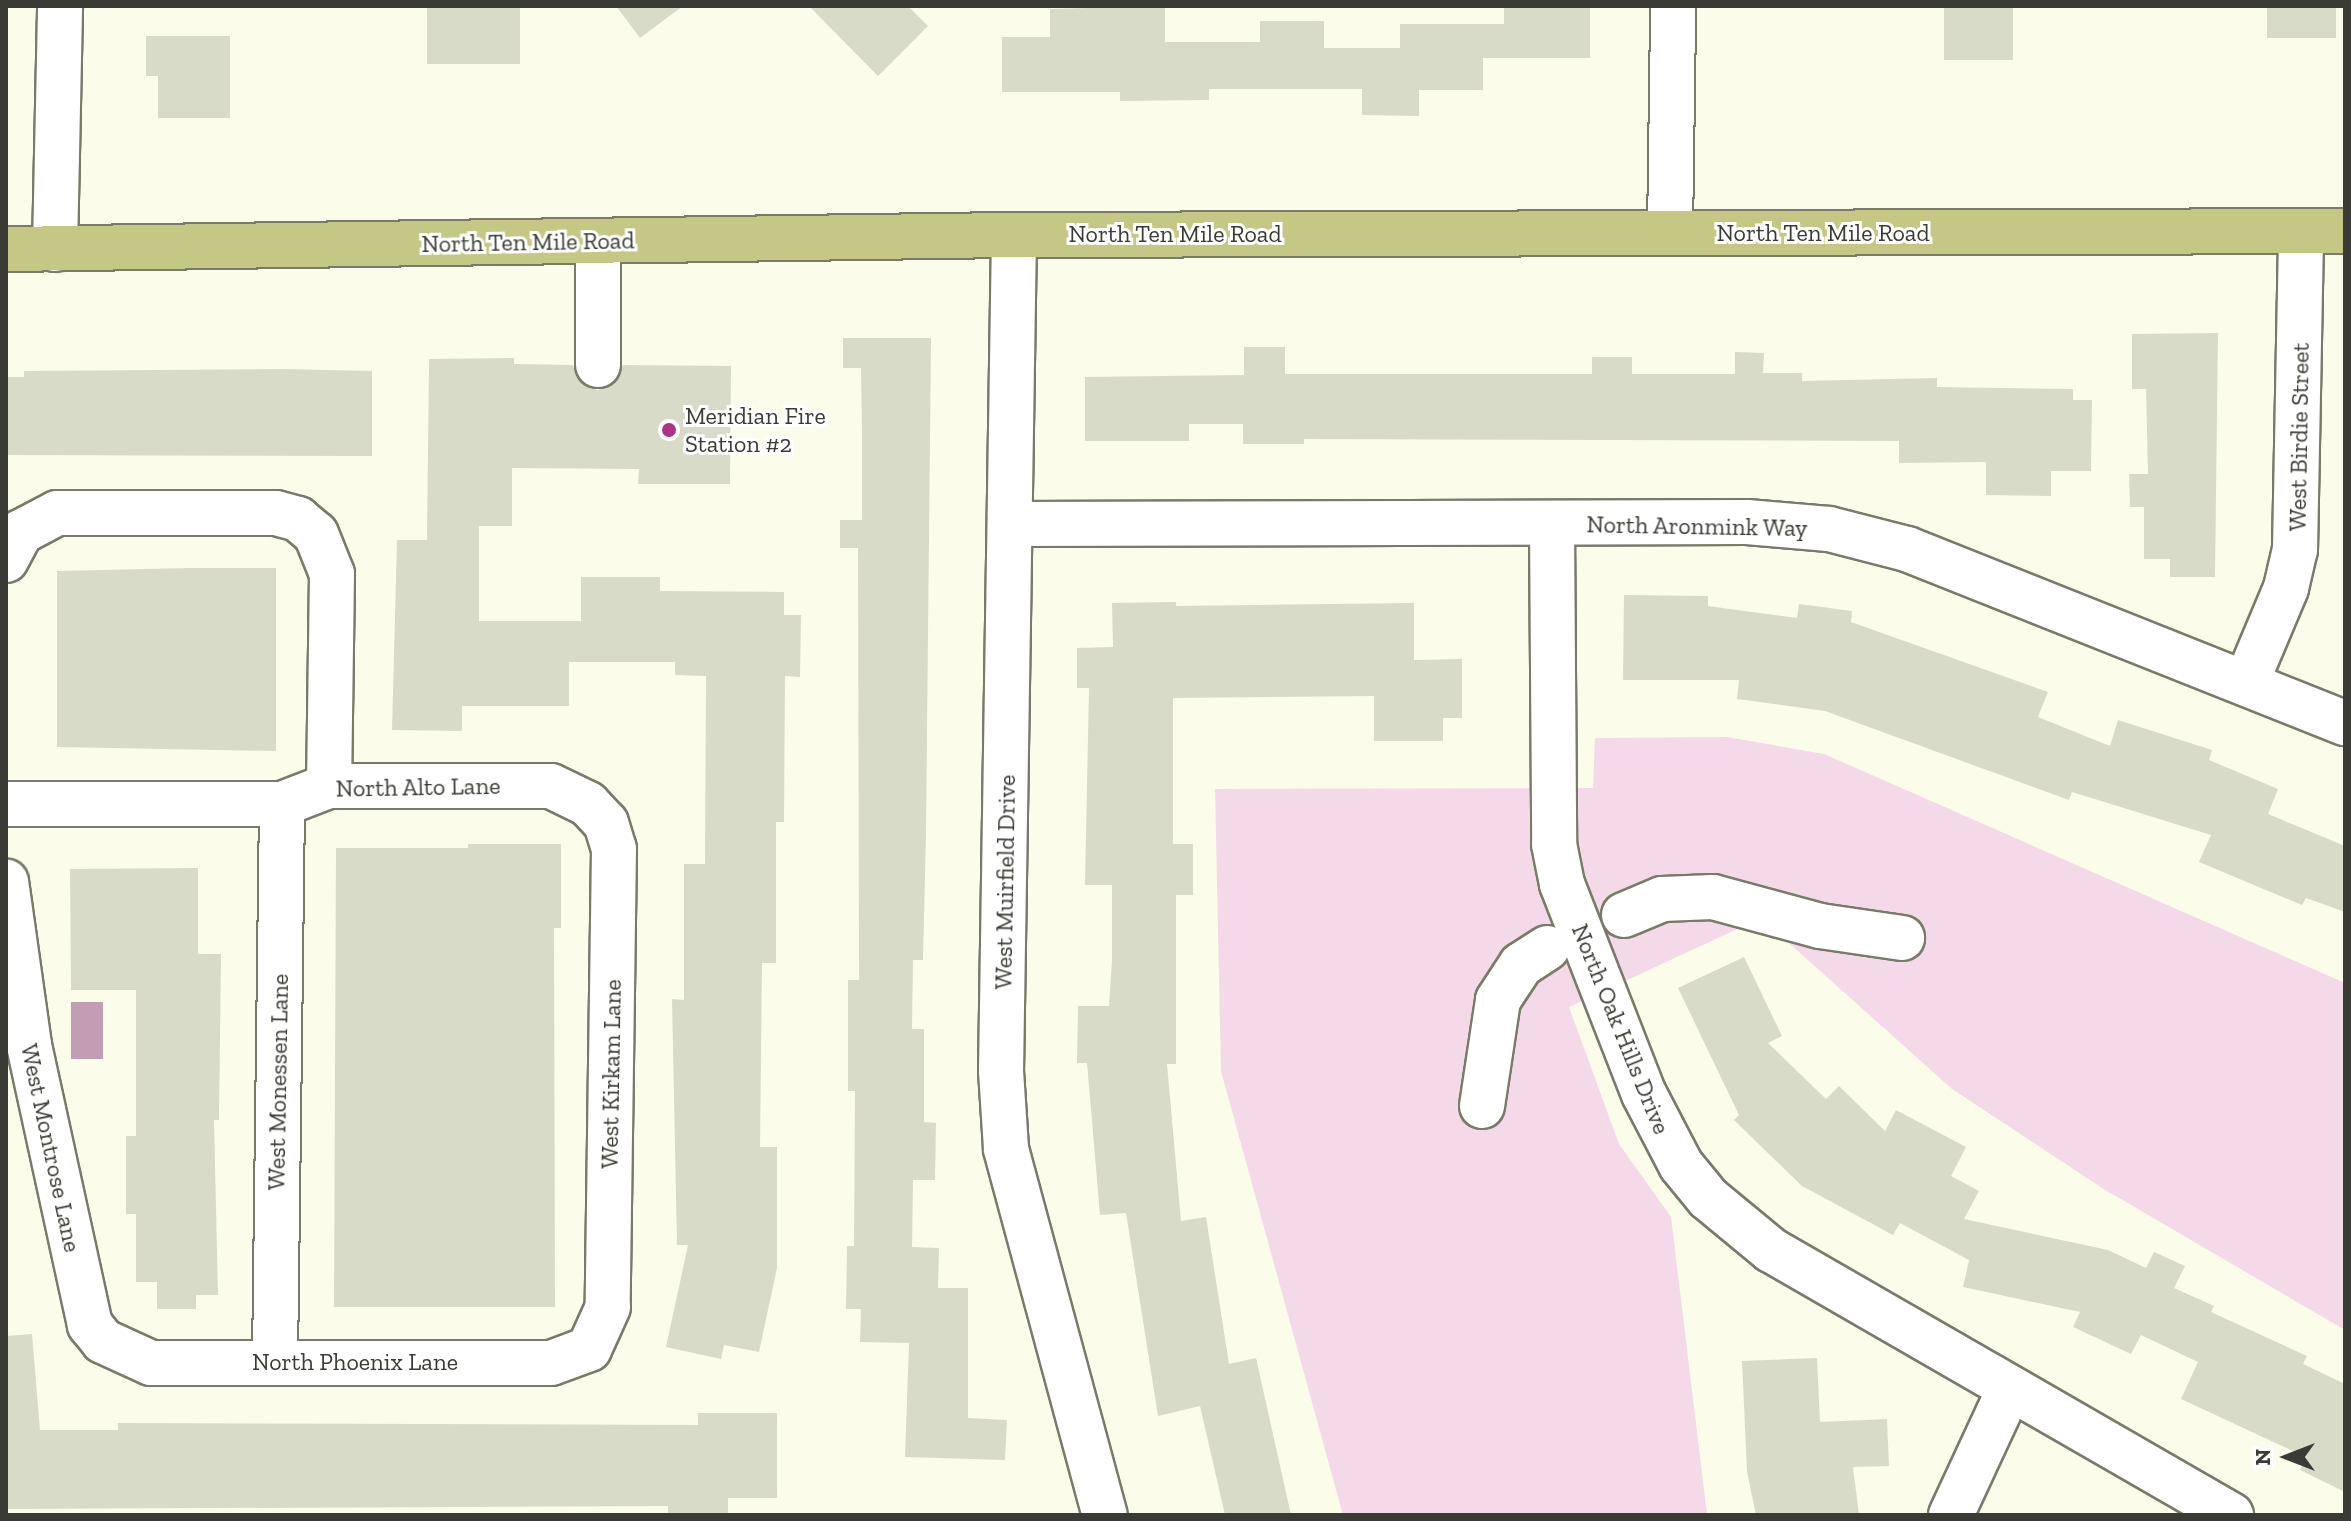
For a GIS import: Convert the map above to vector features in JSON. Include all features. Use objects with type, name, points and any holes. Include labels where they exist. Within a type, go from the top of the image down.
[{"type":"main road","name":"North Ten Mile Road","points":[[6,249],[1014,235],[2345,231]]},
{"type":"street","points":[[55,249],[60,6]]},
{"type":"street","points":[[1670,233],[1673,6]]},
{"type":"street","name":"West Birdie Street","points":[[2247,681],[2286,588],[2300,509],[2301,231]]},
{"type":"street","name":"West Muirfield Drive","points":[[1014,235],[1013,524],[1001,1071],[1006,1149],[1105,1515]]},
{"type":"street","points":[[598,241],[598,365]]},
{"type":"street","points":[[13,546],[57,513],[276,513],[298,519],[316,534],[332,574],[329,786]]},
{"type":"street","name":"North Aronmink Way","points":[[1013,524],[1552,525],[1747,522],[1869,537],[2247,681],[2345,723]]},
{"type":"street","name":"North Oak Hills Drive","points":[[1552,525],[1554,844],[1562,884],[1660,1131],[1708,1198],[1760,1242],[2231,1515]]},
{"type":"street","name":"North Alto Lane","points":[[6,804],[282,804],[329,786],[551,786],[588,804]]},
{"type":"street","name":"West Monessen Lane","points":[[275,1361],[282,804]]},
{"type":"street","name":"West Kirkam Lane","points":[[588,804],[606,823],[614,849],[608,1307],[589,1349]]},
{"type":"street","name":"West Montrose Lane","points":[[6,882],[29,1045],[77,1276],[90,1325],[119,1353]]},
{"type":"street","points":[[1624,915],[1662,899],[1713,897],[1820,926],[1902,938]]},
{"type":"street","points":[[1482,1106],[1498,1000],[1521,965],[1547,948]]},
{"type":"street","name":"North Phoenix Lane","points":[[119,1353],[151,1363],[551,1363],[589,1349]]},
{"type":"street","points":[[1951,1515],[2010,1388]]},
{"type":"shaded area","points":[[1727,737],[1824,754],[2345,983],[2345,1330],[2102,1188],[1952,1089],[1761,918],[1569,1007],[1619,1144],[1671,1217],[1707,1515],[1343,1515],[1221,1071],[1215,789],[1593,788],[1595,738]]},
{"type":"shaded area","points":[[71,1002],[103,1002],[103,1059],[71,1059]]},
{"type":"building","points":[[427,6],[520,6],[520,64],[427,64]]},
{"type":"building","points":[[616,6],[683,6],[640,38]]},
{"type":"building","points":[[809,6],[908,6],[928,26],[878,76]]},
{"type":"building","points":[[1165,6],[1165,42],[1260,42],[1260,21],[1324,21],[1324,48],[1400,48],[1400,24],[1504,24],[1504,6],[1590,6],[1590,58],[1483,58],[1483,90],[1419,90],[1419,116],[1362,115],[1362,89],[1209,89],[1209,100],[1120,101],[1120,92],[1002,92],[1002,37],[1050,37],[1050,9]]},
{"type":"building","points":[[1944,6],[2013,6],[2013,60],[1944,60]]},
{"type":"building","points":[[2267,6],[2336,6],[2336,38],[2267,38]]},
{"type":"building","points":[[146,36],[230,36],[230,118],[158,118],[158,76],[146,76]]},
{"type":"building","points":[[2218,333],[2215,577],[2170,577],[2170,559],[2144,559],[2144,507],[2130,507],[2129,474],[2148,474],[2146,389],[2132,389],[2132,334]]},
{"type":"building","points":[[843,338],[931,338],[923,960],[913,960],[912,1029],[924,1029],[924,1122],[936,1123],[935,1180],[913,1180],[912,1247],[939,1248],[938,1288],[968,1288],[968,1418],[1007,1420],[1005,1460],[905,1457],[909,1343],[860,1342],[861,1309],[846,1309],[847,1246],[854,1246],[855,1091],[848,1091],[848,980],[859,980],[858,548],[840,548],[840,520],[862,520],[862,431],[861,368],[843,368]]},
{"type":"building","points":[[1244,347],[1285,347],[1285,374],[1592,374],[1592,357],[1632,357],[1632,374],[1735,374],[1735,352],[1764,353],[1763,373],[1802,373],[1802,381],[1937,378],[1937,387],[2073,389],[2073,400],[2092,400],[2091,471],[2051,471],[2051,496],[1986,495],[1986,462],[1899,463],[1899,441],[1304,439],[1304,444],[1243,444],[1243,424],[1189,424],[1189,441],[1085,441],[1085,377],[1244,375]]},
{"type":"building","points":[[514,358],[514,364],[573,365],[577,378],[597,390],[611,386],[623,365],[731,366],[730,484],[638,484],[639,469],[512,468],[512,526],[479,526],[479,621],[581,621],[581,577],[660,577],[660,591],[784,592],[784,615],[801,615],[800,677],[785,676],[784,822],[776,822],[776,963],[762,963],[760,1147],[777,1147],[777,1268],[759,1352],[724,1345],[721,1359],[666,1347],[688,1245],[677,1245],[672,999],[684,1000],[684,864],[705,864],[706,676],[675,675],[675,662],[569,662],[569,706],[462,706],[462,731],[392,730],[397,540],[427,540],[429,359]]},
{"type":"building","points":[[24,371],[372,371],[372,456],[6,455],[6,377],[24,377]]},
{"type":"building","points":[[276,568],[276,751],[57,747],[57,571]]},
{"type":"building","points":[[1624,595],[1708,596],[1708,606],[1797,618],[1799,604],[1852,611],[1851,622],[2048,692],[2038,717],[2110,746],[2118,720],[2212,750],[2209,760],[2278,789],[2268,814],[2345,846],[2345,912],[2306,898],[2302,905],[2199,862],[2211,835],[2072,792],[2069,800],[1825,711],[1737,699],[1739,680],[1623,680]]},
{"type":"building","points":[[1176,602],[1176,606],[1414,603],[1414,660],[1462,659],[1462,718],[1443,718],[1443,741],[1374,741],[1374,696],[1173,698],[1173,844],[1193,844],[1193,895],[1176,895],[1176,1064],[1167,1064],[1181,1221],[1206,1217],[1229,1364],[1256,1358],[1291,1515],[1225,1515],[1200,1406],[1158,1416],[1126,1213],[1100,1215],[1087,1063],[1077,1063],[1078,1006],[1109,1006],[1112,885],[1085,885],[1089,688],[1077,688],[1077,648],[1113,647],[1112,603]]},
{"type":"building","points":[[468,844],[561,844],[561,928],[554,928],[555,1307],[334,1307],[336,848],[468,848]]},
{"type":"building","points":[[198,868],[198,954],[221,954],[219,1120],[214,1120],[218,1295],[196,1295],[196,1309],[157,1309],[157,1282],[136,1282],[136,1214],[126,1214],[126,1136],[136,1136],[136,990],[71,990],[70,869]]},
{"type":"building","points":[[1744,957],[1782,1036],[1768,1043],[1826,1099],[1839,1086],[1885,1131],[1896,1110],[1966,1147],[1951,1176],[1979,1191],[1964,1219],[2108,1250],[2146,1268],[2154,1252],[2185,1266],[2174,1288],[2214,1306],[2211,1312],[2307,1356],[2303,1364],[2345,1384],[2345,1492],[2300,1470],[2306,1457],[2181,1399],[2198,1362],[2141,1335],[2131,1354],[2073,1327],[2080,1312],[1963,1287],[1969,1260],[1900,1223],[1893,1235],[1802,1186],[1734,1120],[1739,1115],[1678,988]]},
{"type":"building","points":[[32,1334],[40,1430],[118,1430],[118,1423],[698,1425],[698,1413],[777,1413],[777,1498],[728,1498],[728,1515],[668,1515],[668,1506],[6,1509],[6,1336]]},
{"type":"building","points":[[1817,1358],[1820,1422],[1887,1419],[1889,1466],[1853,1467],[1859,1515],[1756,1515],[1747,1472],[1742,1361]]},
{"type":"place","name":"Meridian Fire Station #2","points":[[669,430]]}]
